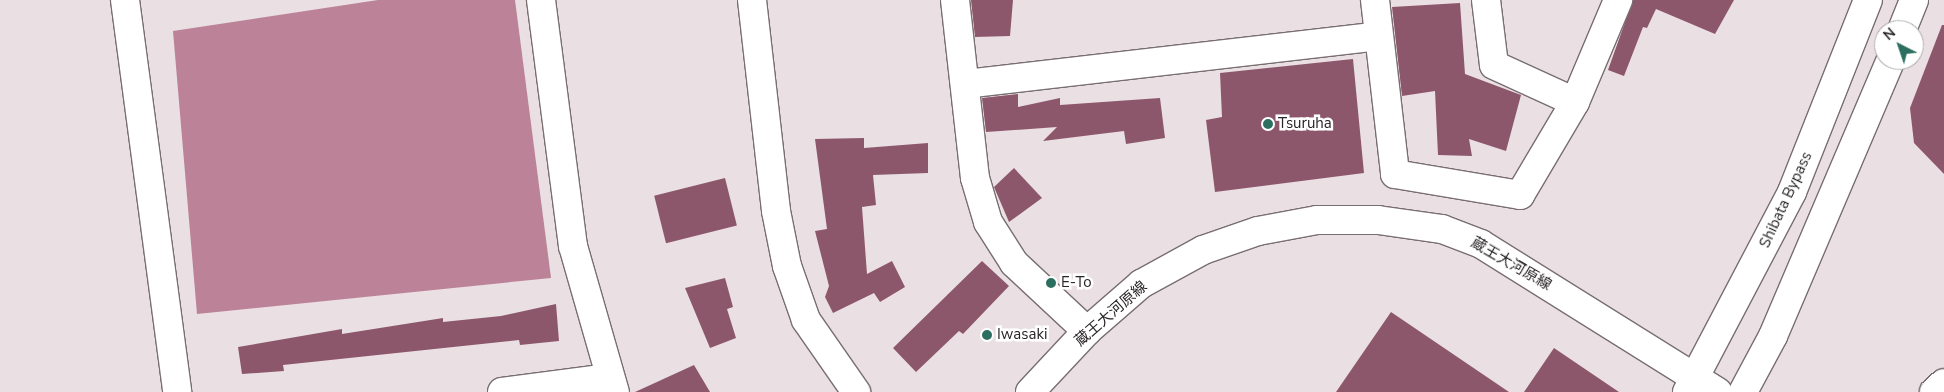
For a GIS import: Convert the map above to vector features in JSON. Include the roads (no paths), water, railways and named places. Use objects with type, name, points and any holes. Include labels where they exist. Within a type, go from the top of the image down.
[{"type":"main road","points":[[125,0],[177,392]]},
{"type":"main road","points":[[502,392],[612,385],[573,246],[541,0]]},
{"type":"main road","points":[[752,0],[776,211],[787,266],[806,320],[856,392]]},
{"type":"main road","points":[[955,0],[975,178],[988,222],[1014,262],[1087,331]]},
{"type":"main road","points":[[1375,0],[1395,174],[1520,195],[1575,102],[1618,0]]},
{"type":"main road","points":[[1486,0],[1494,66],[1575,102]]},
{"type":"main road","name":"Shibata Bypass","points":[[1701,388],[1792,192],[1868,0]]},
{"type":"main road","points":[[1906,20],[1914,0]]},
{"type":"main road","points":[[965,84],[1378,36]]},
{"type":"main road","points":[[1742,392],[1773,336],[1887,70]]},
{"type":"main road","name":"蔵王大河原線","points":[[1030,392],[1087,331],[1141,284],[1203,250],[1258,231],[1317,220],[1378,220],[1442,229],[1481,244],[1701,388]]},
{"type":"main road","points":[[1934,392],[1944,383]]},
{"type":"place","name":"Tsuruha","points":[[1268,124]]},
{"type":"place","name":"E-To","points":[[1051,283]]},
{"type":"place","name":"Iwasaki","points":[[987,335]]}]
